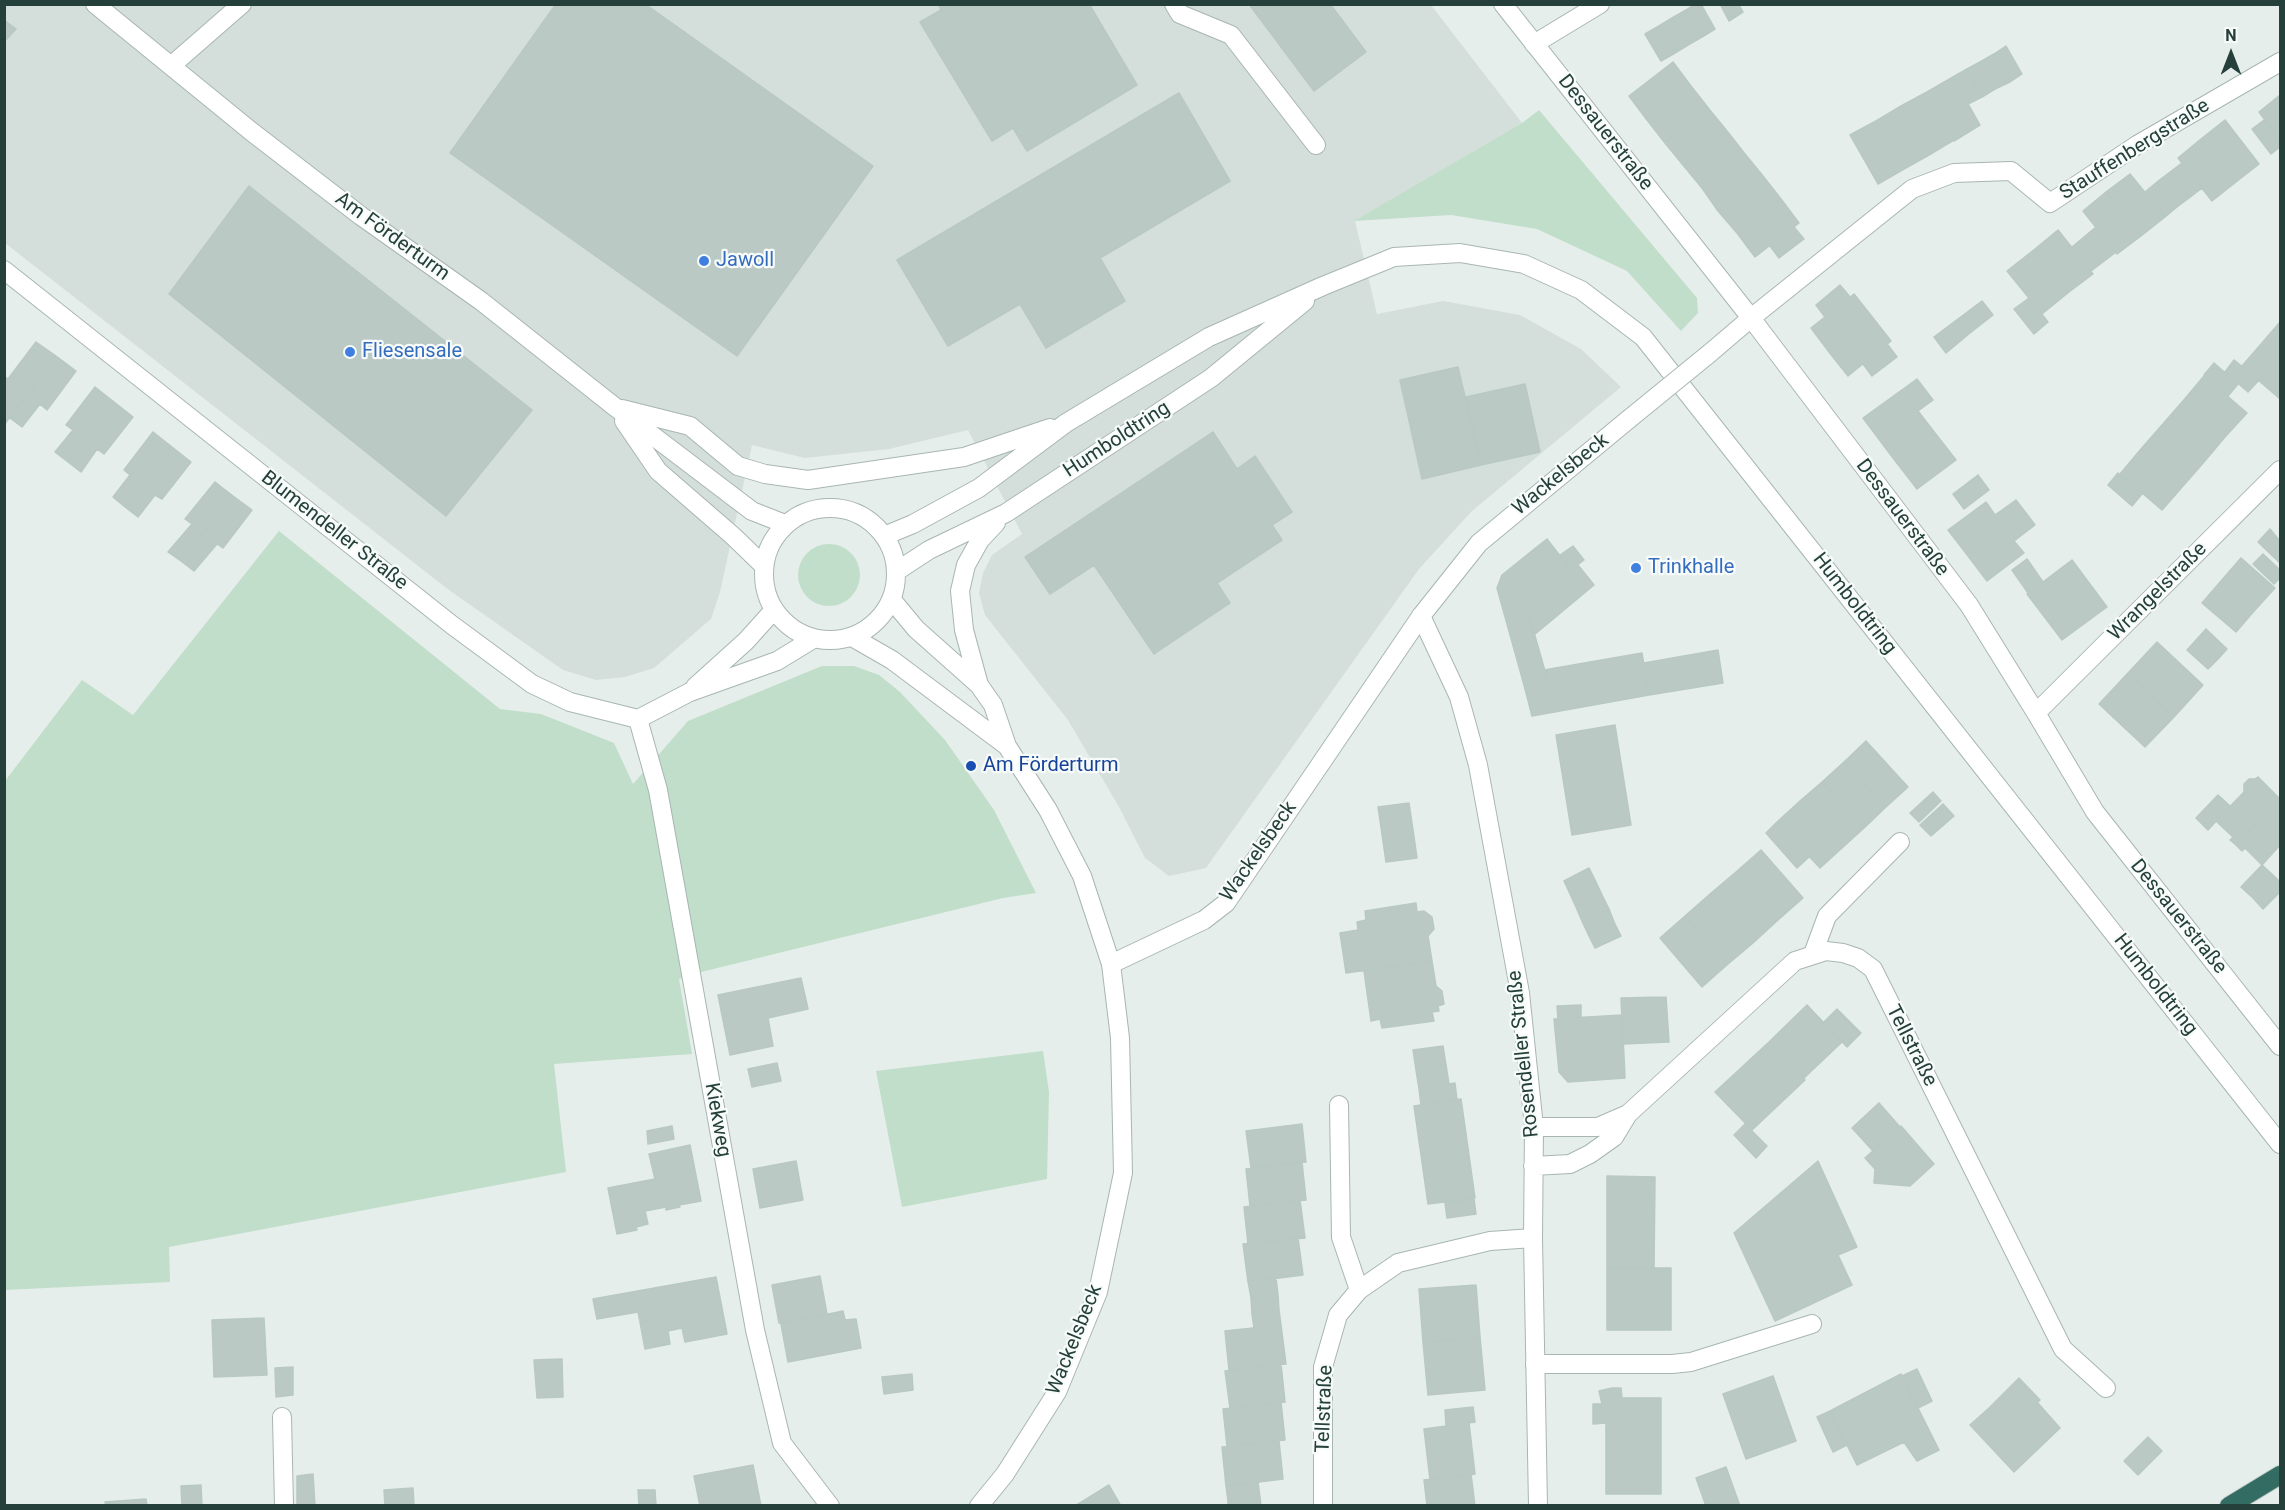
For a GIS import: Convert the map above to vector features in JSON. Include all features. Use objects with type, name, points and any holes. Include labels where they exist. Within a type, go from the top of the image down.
[{"type":"highway","points":[[2229,1506],[2280,1475]]},
{"type":"street","name":"Am Förderturm","points":[[95,4],[333,195],[482,301],[615,407],[752,511],[784,524]]},
{"type":"street","points":[[172,65],[242,4]]},
{"type":"street","points":[[1174,4],[1180,14],[1231,35],[1316,146]]},
{"type":"street","name":"Dessauerstraße","points":[[1503,4],[1751,318],[1969,605],[2095,812],[2280,1046]]},
{"type":"street","points":[[1534,44],[1600,4]]},
{"type":"street","name":"Stauffenbergstraße","points":[[1751,318],[1912,189],[1954,173],[2011,171],[2050,203],[2138,145],[2280,62]]},
{"type":"street","name":"Humboldtring","points":[[884,536],[913,524],[979,488],[1066,423],[1209,337],[1323,286],[1394,257],[1460,253],[1524,264],[1581,290],[1643,337],[2280,1144]]},
{"type":"street","name":"Blumendeller Straße","points":[[4,270],[452,625],[532,684],[570,702],[639,719]]},
{"type":"street","name":"Humboldtring","points":[[897,571],[930,550],[1006,513],[1211,378],[1323,286]]},
{"type":"street","name":"Wackelsbeck","points":[[979,1506],[1005,1474],[1057,1392],[1098,1292],[1123,1173],[1120,1038],[1111,964],[1204,920],[1226,903],[1421,616],[1479,543],[1751,318]]},
{"type":"street","name":"Am Förderturm","points":[[615,407],[658,471],[763,565]]},
{"type":"street","points":[[615,407],[690,426],[738,466],[765,474],[808,480],[964,457],[1066,423]]},
{"type":"street","name":"Wrangelstraße","points":[[2036,713],[2280,470]]},
{"type":"street","points":[[837,508],[864,517],[884,536],[893,553],[897,571],[892,600],[879,620],[852,637],[837,641],[813,639],[790,629],[773,610],[764,588],[763,565],[770,543],[784,524],[809,510],[837,508]]},
{"type":"street","points":[[979,685],[964,630],[960,591],[966,565],[980,540],[1006,513]]},
{"type":"street","points":[[892,600],[916,629],[979,685],[993,705],[1007,746],[1048,810],[1082,876],[1111,964]]},
{"type":"street","points":[[690,692],[746,641],[773,610]]},
{"type":"street","name":"Rosendeller Straße","points":[[1421,616],[1459,697],[1478,765],[1520,993],[1534,1126],[1533,1238],[1538,1506]]},
{"type":"street","points":[[852,637],[892,660],[1007,746]]},
{"type":"street","points":[[639,719],[690,692],[777,662],[813,639]]},
{"type":"street","name":"Kiekweg","points":[[639,719],[658,790],[754,1330],[782,1443],[830,1506]]},
{"type":"street","points":[[1813,954],[1827,916],[1900,843]]},
{"type":"street","name":"Tellstraße","points":[[1533,1166],[1570,1164],[1590,1154],[1614,1137],[1628,1114],[1795,961],[1826,951],[1858,958],[1873,969],[2063,1349],[2106,1388]]},
{"type":"street","points":[[1339,1106],[1341,1237],[1359,1290]]},
{"type":"street","name":"Tellstraße","points":[[1534,1126],[1598,1126],[1628,1114]]},
{"type":"street","name":"Tellstraße","points":[[1323,1506],[1323,1367],[1338,1315],[1359,1290],[1398,1263],[1490,1241],[1533,1238]]},
{"type":"street","points":[[1535,1364],[1690,1362],[1812,1324]]},
{"type":"street","points":[[282,1416],[284,1506]]},
{"type":"shaded area","points":[[4,5],[1431,5],[1522,123],[1355,221],[1377,314],[1443,301],[1520,315],[1581,349],[1621,387],[1472,511],[1419,569],[1206,868],[1169,876],[1145,858],[1119,807],[1068,720],[985,615],[979,593],[983,573],[992,555],[1022,534],[968,430],[889,449],[805,458],[752,445],[720,592],[711,619],[654,668],[625,677],[596,680],[563,670],[449,590],[5,243]]},
{"type":"green space","points":[[1539,110],[1697,298],[1698,313],[1681,331],[1627,271],[1537,229],[1451,215],[1354,221],[1522,123]]},
{"type":"green space","points":[[279,531],[500,709],[541,714],[614,743],[633,784],[688,721],[822,666],[854,666],[879,675],[900,692],[945,740],[994,810],[1036,893],[1003,898],[679,979],[692,1054],[554,1064],[566,1172],[169,1247],[170,1282],[5,1290],[5,781],[82,680],[133,715]]},
{"type":"green space","points":[[823,544],[835,544],[851,553],[858,563],[860,575],[858,587],[851,597],[835,606],[823,606],[812,601],[803,592],[798,581],[798,569],[803,558],[812,549]]},
{"type":"green space","points":[[1043,1051],[1049,1092],[1047,1179],[902,1207],[876,1071]]},
{"type":"building","name":"Jawoll","points":[[556,4],[645,4],[873,166],[737,356],[450,153]]},
{"type":"building","points":[[938,4],[1089,4],[1137,85],[1027,151],[1013,128],[992,141],[920,22],[941,10]]},
{"type":"building","points":[[1249,4],[1330,4],[1366,52],[1314,91]]},
{"type":"building","points":[[1695,4],[1701,4],[1715,29],[1702,37],[1686,10]]},
{"type":"building","points":[[1720,4],[1738,4],[1743,12],[1729,21]]},
{"type":"building","points":[[1686,10],[1702,37],[1688,45],[1672,18]]},
{"type":"building","points":[[1672,18],[1688,45],[1675,53],[1659,26]]},
{"type":"building","points":[[4,20],[16,29],[4,42]]},
{"type":"building","points":[[1659,26],[1675,53],[1661,61],[1645,34]]},
{"type":"building","points":[[2006,46],[2022,74],[2010,82],[1994,54]]},
{"type":"building","points":[[1994,54],[2010,82],[1995,89],[1980,62]]},
{"type":"building","points":[[1673,62],[1691,86],[1647,120],[1629,96]]},
{"type":"building","points":[[1980,62],[1995,89],[1982,97],[1967,69]]},
{"type":"building","points":[[1967,69],[1982,97],[1968,104],[1953,77]]},
{"type":"building","points":[[1953,77],[1980,125],[1954,141],[1927,92]]},
{"type":"building","points":[[1691,86],[1709,109],[1665,143],[1647,120]]},
{"type":"building","points":[[1927,92],[1954,140],[1929,155],[1901,106]]},
{"type":"building","points":[[1179,93],[1230,181],[1100,258],[1125,301],[1046,348],[1020,304],[948,346],[897,260]]},
{"type":"building","points":[[2280,95],[2280,140],[2259,112]]},
{"type":"building","points":[[1901,106],[1929,155],[1904,169],[1876,121]]},
{"type":"building","points":[[1709,109],[1727,131],[1683,165],[1665,143]]},
{"type":"building","points":[[2225,120],[2259,164],[2236,182],[2201,139]]},
{"type":"building","points":[[2264,120],[2280,140],[2280,147],[2271,154],[2252,129]]},
{"type":"building","points":[[1876,121],[1904,169],[1878,184],[1850,135]]},
{"type":"building","points":[[1727,131],[1745,154],[1702,188],[1683,165]]},
{"type":"building","points":[[2201,139],[2236,182],[2212,201],[2178,158]]},
{"type":"building","points":[[1745,154],[1763,176],[1718,211],[1702,188]]},
{"type":"building","points":[[2182,163],[2202,188],[2189,198],[2170,172]]},
{"type":"building","points":[[2170,172],[2189,198],[2177,207],[2157,182]]},
{"type":"building","points":[[2130,174],[2165,217],[2141,236],[2106,192]]},
{"type":"building","points":[[1763,176],[1781,199],[1737,233],[1718,211]]},
{"type":"building","points":[[2157,182],[2177,207],[2165,217],[2145,192]]},
{"type":"building","name":"Fliesensale","points":[[249,186],[532,410],[446,516],[169,294]]},
{"type":"building","points":[[2106,192],[2141,236],[2117,254],[2083,211]]},
{"type":"building","points":[[1781,199],[1799,223],[1755,257],[1737,233]]},
{"type":"building","points":[[1794,227],[1804,239],[1779,258],[1770,246]]},
{"type":"building","points":[[2096,227],[2116,252],[2103,262],[2084,237]]},
{"type":"building","points":[[2058,230],[2093,274],[2069,292],[2035,249]]},
{"type":"building","points":[[2084,237],[2103,262],[2091,271],[2072,247]]},
{"type":"building","points":[[2035,249],[2069,292],[2042,314],[2007,271]]},
{"type":"building","points":[[1840,285],[1850,297],[1825,317],[1816,305]]},
{"type":"building","points":[[1854,294],[1873,318],[1829,352],[1811,328]]},
{"type":"building","points":[[2029,298],[2048,322],[2034,334],[2014,309]]},
{"type":"building","points":[[1982,301],[1993,315],[1970,333],[1958,319]]},
{"type":"building","points":[[1873,318],[1891,341],[1848,376],[1829,352]]},
{"type":"building","points":[[1958,319],[1970,333],[1946,353],[1934,337]]},
{"type":"building","points":[[2280,322],[2280,359],[2262,343]]},
{"type":"building","points":[[36,342],[56,356],[4,425],[4,376],[8,379]]},
{"type":"building","points":[[2262,343],[2280,359],[2280,399],[2242,366]]},
{"type":"building","points":[[1888,345],[1897,357],[1872,376],[1863,364]]},
{"type":"building","points":[[56,356],[76,371],[47,410],[40,404],[22,427],[10,418]]},
{"type":"building","points":[[2234,360],[2259,380],[2248,392],[2225,372]]},
{"type":"building","points":[[2214,363],[2238,384],[2228,396],[2204,375]]},
{"type":"building","points":[[1458,367],[1481,465],[1422,479],[1400,380]]},
{"type":"building","points":[[2204,376],[2247,413],[2225,437],[2183,401]]},
{"type":"building","points":[[1917,379],[1933,400],[1918,411],[1928,424],[1890,454],[1863,418]]},
{"type":"building","points":[[1525,384],[1540,452],[1481,465],[1466,397]]},
{"type":"building","points":[[95,387],[114,402],[68,462],[55,452],[73,430],[66,425]]},
{"type":"building","points":[[2183,401],[2225,437],[2204,462],[2162,425]]},
{"type":"building","points":[[114,402],[133,417],[104,454],[97,449],[81,472],[68,462]]},
{"type":"building","points":[[1928,424],[1956,460],[1917,489],[1890,454]]},
{"type":"building","points":[[2162,425],[2204,462],[2183,486],[2141,449]]},
{"type":"building","points":[[153,432],[172,447],[125,507],[113,497],[130,475],[124,470]]},
{"type":"building","points":[[1213,432],[1237,469],[1255,456],[1292,512],[1272,525],[1282,540],[1217,583],[1230,603],[1154,654],[1094,565],[1050,594],[1025,557]]},
{"type":"building","points":[[172,447],[191,462],[162,499],[155,495],[138,517],[125,507]]},
{"type":"building","points":[[2141,449],[2183,486],[2162,510],[2120,474]]},
{"type":"building","points":[[2118,473],[2142,494],[2132,506],[2108,485]]},
{"type":"building","points":[[1978,475],[1989,490],[1964,509],[1953,494]]},
{"type":"building","points":[[215,482],[233,496],[181,561],[168,552],[192,524],[185,519]]},
{"type":"building","points":[[233,496],[252,510],[223,548],[217,544],[194,571],[181,561]]},
{"type":"building","points":[[2016,500],[2026,513],[1968,556],[1948,530],[1986,502],[1995,515]]},
{"type":"building","points":[[2026,513],[2035,525],[2014,541],[2024,553],[1987,581],[1968,556]]},
{"type":"building","points":[[2270,529],[2280,541],[2280,563],[2258,542]]},
{"type":"building","points":[[1547,539],[1571,570],[1557,581],[1533,550]]},
{"type":"building","points":[[1573,546],[1584,560],[1571,570],[1560,555]]},
{"type":"building","points":[[1533,550],[1559,581],[1527,608],[1547,678],[1524,685],[1497,588],[1502,575]]},
{"type":"building","points":[[2263,554],[2280,570],[2280,578],[2274,584],[2253,564]]},
{"type":"building","points":[[2241,558],[2275,588],[2255,610],[2221,581]]},
{"type":"building","points":[[2027,559],[2043,582],[2028,593],[2012,570]]},
{"type":"building","points":[[2072,560],[2107,607],[2062,640],[2027,594]]},
{"type":"building","points":[[1578,565],[1594,585],[1534,635],[1527,608]]},
{"type":"building","points":[[2221,581],[2255,610],[2236,632],[2202,603]]},
{"type":"building","points":[[2206,629],[2227,649],[2218,659],[2197,639]]},
{"type":"building","points":[[2197,639],[2218,659],[2208,669],[2187,650]]},
{"type":"building","points":[[2157,642],[2203,685],[2174,717],[2128,673]]},
{"type":"building","points":[[1718,650],[1723,683],[1649,695],[1644,663]]},
{"type":"building","points":[[1642,653],[1649,695],[1532,716],[1524,685],[1547,678],[1544,670]]},
{"type":"building","points":[[2128,673],[2174,717],[2145,747],[2099,704]]},
{"type":"building","points":[[1615,725],[1631,825],[1572,835],[1556,735]]},
{"type":"building","points":[[1866,741],[1908,787],[1886,807],[1844,762]]},
{"type":"building","points":[[1844,762],[1886,807],[1864,828],[1822,782]]},
{"type":"building","points":[[2258,777],[2280,799],[2236,845],[2230,840],[2233,837],[2216,821],[2244,792],[2244,784],[2249,779]]},
{"type":"building","points":[[1822,782],[1864,828],[1842,848],[1800,801]]},
{"type":"building","points":[[1933,792],[1941,801],[1919,822],[1910,813]]},
{"type":"building","points":[[2218,795],[2230,806],[2208,830],[2196,818]]},
{"type":"building","points":[[2280,799],[2280,845],[2262,865],[2245,848],[2242,851],[2236,845]]},
{"type":"building","points":[[1800,801],[1842,848],[1820,868],[1777,822]]},
{"type":"building","points":[[1409,803],[1414,837],[1383,841],[1378,807]]},
{"type":"building","points":[[1943,804],[1954,816],[1931,836],[1920,825]]},
{"type":"building","points":[[1777,822],[1809,857],[1797,868],[1766,833]]},
{"type":"building","points":[[1414,837],[1417,858],[1386,862],[1383,841]]},
{"type":"building","points":[[1761,850],[1803,898],[1778,920],[1736,872]]},
{"type":"building","points":[[2262,865],[2273,875],[2253,898],[2241,887]]},
{"type":"building","points":[[1589,868],[1596,882],[1570,894],[1564,881]]},
{"type":"building","points":[[1736,872],[1778,920],[1753,943],[1710,894]]},
{"type":"building","points":[[2274,876],[2280,882],[2280,892],[2263,909],[2253,898]]},
{"type":"building","points":[[1596,882],[1602,895],[1576,907],[1570,894]]},
{"type":"building","points":[[1710,894],[1753,943],[1728,964],[1685,916]]},
{"type":"building","points":[[1602,895],[1609,909],[1582,921],[1576,907]]},
{"type":"building","points":[[1416,903],[1417,912],[1424,911],[1432,917],[1434,929],[1428,936],[1432,961],[1346,973],[1340,933],[1358,930],[1357,922],[1366,920],[1365,911]]},
{"type":"building","points":[[1609,909],[1614,922],[1588,934],[1582,921]]},
{"type":"building","points":[[1685,916],[1728,964],[1702,987],[1660,938]]},
{"type":"building","points":[[1614,922],[1621,936],[1595,948],[1588,934]]},
{"type":"building","points":[[1432,961],[1436,986],[1442,991],[1444,1004],[1438,1006],[1439,1011],[1432,1012],[1434,1021],[1382,1028],[1380,1019],[1371,1021],[1364,971]]},
{"type":"building","points":[[801,978],[808,1009],[768,1018],[773,1046],[730,1055],[718,995]]},
{"type":"building","points":[[1666,997],[1669,1042],[1623,1044],[1621,998]]},
{"type":"building","points":[[1581,1005],[1581,1018],[1558,1019],[1557,1006]]},
{"type":"building","points":[[1807,1005],[1842,1042],[1804,1078],[1769,1042]]},
{"type":"building","points":[[1837,1009],[1861,1033],[1847,1047],[1824,1022]]},
{"type":"building","points":[[1622,1015],[1625,1078],[1568,1082],[1559,1072],[1554,1019]]},
{"type":"building","points":[[1769,1042],[1805,1080],[1752,1130],[1715,1092]]},
{"type":"building","points":[[1443,1046],[1446,1065],[1416,1070],[1413,1050]]},
{"type":"building","points":[[777,1063],[781,1081],[752,1087],[748,1069]]},
{"type":"building","points":[[1446,1065],[1449,1084],[1419,1089],[1416,1070]]},
{"type":"building","points":[[1455,1083],[1457,1100],[1421,1105],[1419,1089]]},
{"type":"building","points":[[1461,1099],[1468,1148],[1421,1155],[1414,1106]]},
{"type":"building","points":[[1879,1103],[1900,1127],[1873,1151],[1852,1128]]},
{"type":"building","points":[[1302,1124],[1306,1162],[1251,1168],[1246,1131]]},
{"type":"building","points":[[1745,1124],[1767,1146],[1756,1158],[1734,1135]]},
{"type":"building","points":[[672,1126],[674,1139],[648,1144],[647,1131]]},
{"type":"building","points":[[1901,1126],[1934,1164],[1910,1186],[1874,1183],[1875,1169],[1865,1158]]},
{"type":"building","points":[[690,1145],[701,1201],[666,1210],[666,1207],[645,1211],[648,1224],[636,1227],[637,1230],[617,1234],[608,1188],[655,1179],[649,1154]]},
{"type":"building","points":[[1468,1148],[1475,1198],[1428,1204],[1421,1155]]},
{"type":"building","points":[[796,1161],[803,1200],[760,1208],[753,1169]]},
{"type":"building","points":[[1818,1161],[1857,1247],[1838,1255],[1852,1285],[1775,1321],[1734,1233]]},
{"type":"building","points":[[1302,1162],[1306,1200],[1250,1206],[1246,1169]]},
{"type":"building","points":[[1607,1176],[1655,1177],[1654,1268],[1607,1268]]},
{"type":"building","points":[[1474,1199],[1476,1214],[1447,1218],[1445,1203]]},
{"type":"building","points":[[1300,1200],[1305,1238],[1248,1244],[1244,1207]]},
{"type":"building","points":[[1298,1238],[1303,1275],[1248,1282],[1243,1244]]},
{"type":"building","points":[[1607,1268],[1671,1268],[1671,1330],[1607,1330]]},
{"type":"building","points":[[820,1276],[827,1314],[779,1323],[772,1285]]},
{"type":"building","points":[[716,1277],[727,1334],[685,1342],[682,1328],[668,1331],[666,1318],[640,1322],[638,1312],[597,1319],[593,1299]]},
{"type":"building","points":[[1276,1278],[1278,1295],[1251,1298],[1248,1281]]},
{"type":"building","points":[[1476,1285],[1480,1337],[1423,1342],[1419,1289]]},
{"type":"building","points":[[1278,1295],[1279,1310],[1252,1314],[1251,1298]]},
{"type":"building","points":[[1279,1310],[1281,1325],[1254,1328],[1252,1314]]},
{"type":"building","points":[[843,1311],[845,1320],[856,1319],[861,1348],[788,1362],[781,1324]]},
{"type":"building","points":[[264,1318],[267,1375],[214,1377],[212,1320]]},
{"type":"building","points":[[666,1318],[670,1344],[645,1349],[640,1322]]},
{"type":"building","points":[[1281,1325],[1286,1364],[1229,1370],[1225,1331]]},
{"type":"building","points":[[1480,1337],[1485,1390],[1428,1395],[1423,1342]]},
{"type":"building","points":[[562,1359],[563,1397],[537,1398],[534,1360]]},
{"type":"building","points":[[1281,1364],[1285,1402],[1230,1408],[1225,1371]]},
{"type":"building","points":[[293,1367],[293,1395],[276,1397],[275,1368]]},
{"type":"building","points":[[1917,1369],[1932,1401],[1918,1408],[1902,1376]]},
{"type":"building","points":[[912,1374],[913,1390],[884,1394],[882,1377]]},
{"type":"building","points":[[1901,1374],[1939,1450],[1917,1461],[1904,1442],[1857,1465],[1830,1411]]},
{"type":"building","points":[[1773,1376],[1796,1441],[1746,1459],[1723,1394]]},
{"type":"building","points":[[2019,1378],[2040,1400],[2009,1429],[1989,1408]]},
{"type":"building","points":[[1621,1388],[1622,1398],[1661,1398],[1661,1494],[1606,1494],[1606,1423],[1593,1424],[1593,1404],[1602,1404],[1599,1391]]},
{"type":"building","points":[[1281,1402],[1285,1440],[1227,1446],[1223,1409]]},
{"type":"building","points":[[2037,1402],[2060,1428],[2014,1472],[1970,1425],[1989,1408],[2009,1429]]},
{"type":"building","points":[[1473,1407],[1475,1422],[1446,1426],[1445,1410]]},
{"type":"building","points":[[1830,1411],[1847,1445],[1833,1452],[1817,1417]]},
{"type":"building","points":[[1469,1423],[1475,1474],[1430,1480],[1424,1429]]},
{"type":"building","points":[[2148,1437],[2162,1451],[2138,1475],[2124,1461]]},
{"type":"building","points":[[1279,1441],[1283,1479],[1226,1486],[1222,1447]]},
{"type":"building","points":[[753,1465],[761,1506],[700,1506],[694,1476]]},
{"type":"building","points":[[1726,1467],[1740,1506],[1706,1506],[1696,1478]]},
{"type":"building","points":[[313,1474],[315,1506],[297,1506],[297,1476]]},
{"type":"building","points":[[1471,1474],[1475,1506],[1427,1506],[1424,1480]]},
{"type":"building","points":[[1258,1482],[1260,1497],[1228,1500],[1226,1486]]},
{"type":"building","points":[[201,1485],[202,1506],[182,1506],[181,1486]]},
{"type":"building","points":[[1109,1485],[1121,1506],[1075,1506]]},
{"type":"building","points":[[413,1488],[414,1506],[385,1506],[384,1490]]},
{"type":"building","points":[[638,1490],[655,1490],[656,1506],[639,1506]]},
{"type":"building","points":[[1260,1497],[1261,1506],[1228,1506],[1228,1500]]},
{"type":"building","points":[[146,1499],[147,1506],[106,1506],[105,1502]]},
{"type":"place","name":"Jawoll","points":[[704,261]]},
{"type":"place","name":"Fliesensale","points":[[350,352]]},
{"type":"place","name":"Trinkhalle","points":[[1636,568]]},
{"type":"place","name":"Am Förderturm","points":[[971,766]]}]
